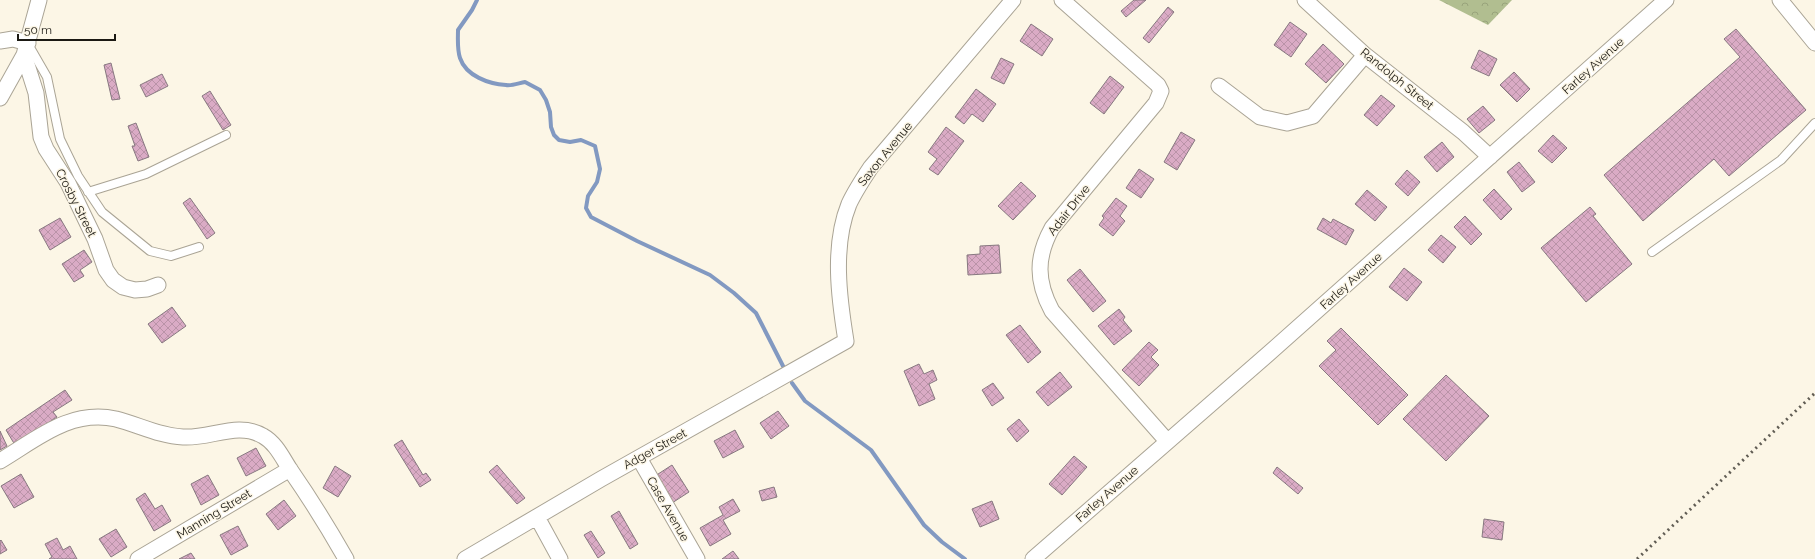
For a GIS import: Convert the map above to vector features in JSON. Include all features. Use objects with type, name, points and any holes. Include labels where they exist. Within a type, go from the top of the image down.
[{"type":"street","points":[[0,98],[26,49],[39,0]]},
{"type":"street","name":"Saxon Avenue","points":[[846,341],[842,313],[839,247],[849,205],[859,185],[871,167],[1013,0]]},
{"type":"street","name":"Adair Drive","points":[[1062,0],[1158,85],[1161,91],[1156,103],[1052,228],[1044,243],[1040,259],[1040,276],[1045,299],[1052,311],[1167,441]]},
{"type":"street","name":"Randolph Street","points":[[1305,0],[1365,55],[1463,132],[1490,157]]},
{"type":"street","name":"Farley Avenue","points":[[1033,559],[1267,355],[1666,0]]},
{"type":"street","points":[[1780,0],[1815,43]]},
{"type":"street","points":[[0,41],[13,39],[26,49]]},
{"type":"street","name":"Crosby Street","points":[[26,49],[36,93],[41,137],[46,149],[68,183],[95,239],[106,270],[113,280],[123,287],[135,290],[147,289],[158,285]]},
{"type":"street","points":[[1219,86],[1260,116],[1287,123],[1313,116],[1365,55]]},
{"type":"street","name":"Adger Street","points":[[465,559],[639,458],[846,341]]},
{"type":"street","points":[[0,461],[66,422],[83,417],[100,416],[116,419],[166,435],[184,437],[202,436],[228,430],[251,431],[269,440],[322,517],[346,559]]},
{"type":"street","name":"Case Avenue","points":[[639,458],[697,559]]},
{"type":"street","name":"Manning Street","points":[[138,559],[290,469]]},
{"type":"street","points":[[537,517],[560,559]]},
{"type":"lane","points":[[26,49],[47,77],[60,139],[78,176],[102,212],[150,251],[171,256],[199,247]]},
{"type":"lane","points":[[1652,252],[1781,160],[1815,123]]},
{"type":"lane","points":[[88,192],[146,174],[226,135]]},
{"type":"green space","points":[[1439,0],[1512,0],[1488,25]]},
{"type":"building","points":[[1134,0],[1146,0],[1126,17],[1121,11]]},
{"type":"building","points":[[1168,7],[1174,12],[1149,43],[1143,38]]},
{"type":"building","points":[[1290,22],[1307,34],[1291,57],[1274,45]]},
{"type":"building","points":[[1031,24],[1053,39],[1042,56],[1020,41]]},
{"type":"building","points":[[1736,29],[1806,110],[1729,176],[1714,159],[1643,221],[1604,175],[1740,57],[1724,39]]},
{"type":"building","points":[[1323,44],[1344,64],[1326,83],[1305,64]]},
{"type":"building","points":[[1479,50],[1497,59],[1489,76],[1471,68]]},
{"type":"building","points":[[1001,58],[1014,64],[1004,84],[991,78]]},
{"type":"building","points":[[111,63],[120,99],[112,100],[104,65]]},
{"type":"building","points":[[1514,72],[1530,89],[1517,102],[1500,85]]},
{"type":"building","points":[[162,74],[168,86],[146,97],[140,85]]},
{"type":"building","points":[[1110,76],[1124,87],[1104,114],[1090,103]]},
{"type":"building","points":[[976,89],[996,104],[983,122],[972,114],[964,124],[955,117]]},
{"type":"building","points":[[210,91],[231,125],[223,130],[202,96]]},
{"type":"building","points":[[1381,95],[1395,106],[1377,126],[1364,115]]},
{"type":"building","points":[[1483,106],[1495,120],[1479,133],[1467,119]]},
{"type":"building","points":[[136,123],[149,157],[138,161],[132,146],[135,146],[128,126]]},
{"type":"building","points":[[946,127],[964,141],[938,175],[929,169],[937,159],[928,152]]},
{"type":"building","points":[[1181,132],[1195,140],[1177,170],[1164,162]]},
{"type":"building","points":[[1553,135],[1567,148],[1552,163],[1538,151]]},
{"type":"building","points":[[1442,142],[1454,157],[1437,172],[1424,157]]},
{"type":"building","points":[[1519,162],[1535,182],[1522,192],[1507,172]]},
{"type":"building","points":[[1139,169],[1154,179],[1141,198],[1126,188]]},
{"type":"building","points":[[1407,170],[1420,182],[1408,196],[1395,184]]},
{"type":"building","points":[[1021,182],[1036,196],[1013,220],[998,206]]},
{"type":"building","points":[[1494,189],[1512,209],[1501,220],[1483,200]]},
{"type":"building","points":[[1367,190],[1387,207],[1375,221],[1355,204]]},
{"type":"building","points":[[190,198],[215,233],[207,239],[183,203]]},
{"type":"building","points":[[1116,198],[1127,206],[1120,216],[1125,221],[1113,236],[1099,225],[1104,218],[1102,216]]},
{"type":"building","points":[[1590,207],[1596,214],[1593,216],[1632,264],[1586,302],[1541,248]]},
{"type":"building","points":[[1465,216],[1482,234],[1471,245],[1454,227]]},
{"type":"building","points":[[60,218],[71,237],[50,250],[39,230]]},
{"type":"building","points":[[1323,218],[1331,223],[1333,219],[1354,230],[1346,245],[1317,229]]},
{"type":"building","points":[[1441,235],[1456,247],[1443,263],[1428,250]]},
{"type":"building","points":[[999,245],[1001,273],[968,275],[967,255],[980,254],[980,246]]},
{"type":"building","points":[[84,250],[92,262],[80,270],[84,276],[74,282],[62,264]]},
{"type":"building","points":[[1404,268],[1422,282],[1407,301],[1389,287]]},
{"type":"building","points":[[1080,269],[1106,301],[1093,312],[1067,280]]},
{"type":"building","points":[[172,307],[186,326],[162,343],[148,324]]},
{"type":"building","points":[[1119,309],[1125,317],[1123,320],[1132,331],[1114,345],[1098,326]]},
{"type":"building","points":[[1020,325],[1041,352],[1028,363],[1006,335]]},
{"type":"building","points":[[1341,328],[1408,395],[1378,425],[1319,366],[1336,350],[1327,341]]},
{"type":"building","points":[[1149,342],[1158,350],[1151,357],[1159,365],[1139,386],[1122,370]]},
{"type":"building","points":[[919,364],[924,374],[933,370],[937,380],[929,384],[935,399],[919,406],[904,371]]},
{"type":"building","points":[[1060,372],[1072,387],[1048,406],[1036,392]]},
{"type":"building","points":[[1446,375],[1489,416],[1446,461],[1403,419]]},
{"type":"building","points":[[993,383],[1004,398],[992,406],[982,390]]},
{"type":"building","points":[[65,390],[72,400],[53,412],[57,417],[15,445],[6,430]]},
{"type":"building","points":[[778,411],[789,426],[771,439],[760,423]]},
{"type":"building","points":[[1019,419],[1029,431],[1017,442],[1007,429]]},
{"type":"building","points":[[735,430],[744,447],[723,458],[714,441]]},
{"type":"building","points":[[0,431],[7,446],[0,450]]},
{"type":"building","points":[[402,440],[423,475],[426,473],[431,480],[420,487],[394,445]]},
{"type":"building","points":[[256,448],[266,466],[246,476],[237,458]]},
{"type":"building","points":[[1074,456],[1087,467],[1062,495],[1049,484]]},
{"type":"building","points":[[497,465],[525,498],[517,504],[489,472]]},
{"type":"building","points":[[672,465],[689,492],[672,503],[655,476]]},
{"type":"building","points":[[335,466],[351,476],[338,497],[323,488]]},
{"type":"building","points":[[1277,467],[1303,488],[1298,494],[1273,473]]},
{"type":"building","points":[[21,474],[34,497],[14,508],[1,486]]},
{"type":"building","points":[[208,475],[219,495],[201,505],[191,484]]},
{"type":"building","points":[[774,487],[777,497],[762,501],[759,491]]},
{"type":"building","points":[[145,493],[155,509],[162,505],[171,521],[154,531],[136,499]]},
{"type":"building","points":[[733,499],[740,511],[723,520],[731,534],[710,546],[700,528],[723,515],[719,507]]},
{"type":"building","points":[[284,500],[296,516],[278,530],[266,514]]},
{"type":"building","points":[[992,501],[999,519],[980,527],[972,509]]},
{"type":"building","points":[[619,511],[638,544],[630,549],[611,516]]},
{"type":"building","points":[[1484,519],[1504,522],[1502,540],[1482,537]]},
{"type":"building","points":[[238,526],[248,546],[231,555],[220,535]]},
{"type":"building","points":[[116,529],[127,547],[111,557],[99,539]]},
{"type":"building","points":[[591,531],[605,553],[598,558],[584,535]]},
{"type":"building","points":[[57,538],[63,550],[70,546],[77,559],[49,559],[52,557],[45,544]]},
{"type":"building","points":[[1,540],[7,550],[0,554],[0,541]]},
{"type":"building","points":[[733,551],[739,559],[722,559]]},
{"type":"building","points":[[191,553],[195,559],[179,559]]},
{"type":"waterway","points":[[477,0],[458,30],[459,55],[467,70],[479,78],[492,83],[513,85],[525,82],[540,90],[546,100],[550,112],[551,127],[554,135],[559,140],[570,142],[581,140],[595,146],[600,169],[597,182],[588,196],[586,208],[591,217],[637,241],[710,275],[734,293],[756,313],[783,366]]},
{"type":"waterway","points":[[792,383],[805,401],[871,450],[924,525],[942,542],[965,559]]},
{"type":"railway","points":[[1637,559],[1815,393]]}]
